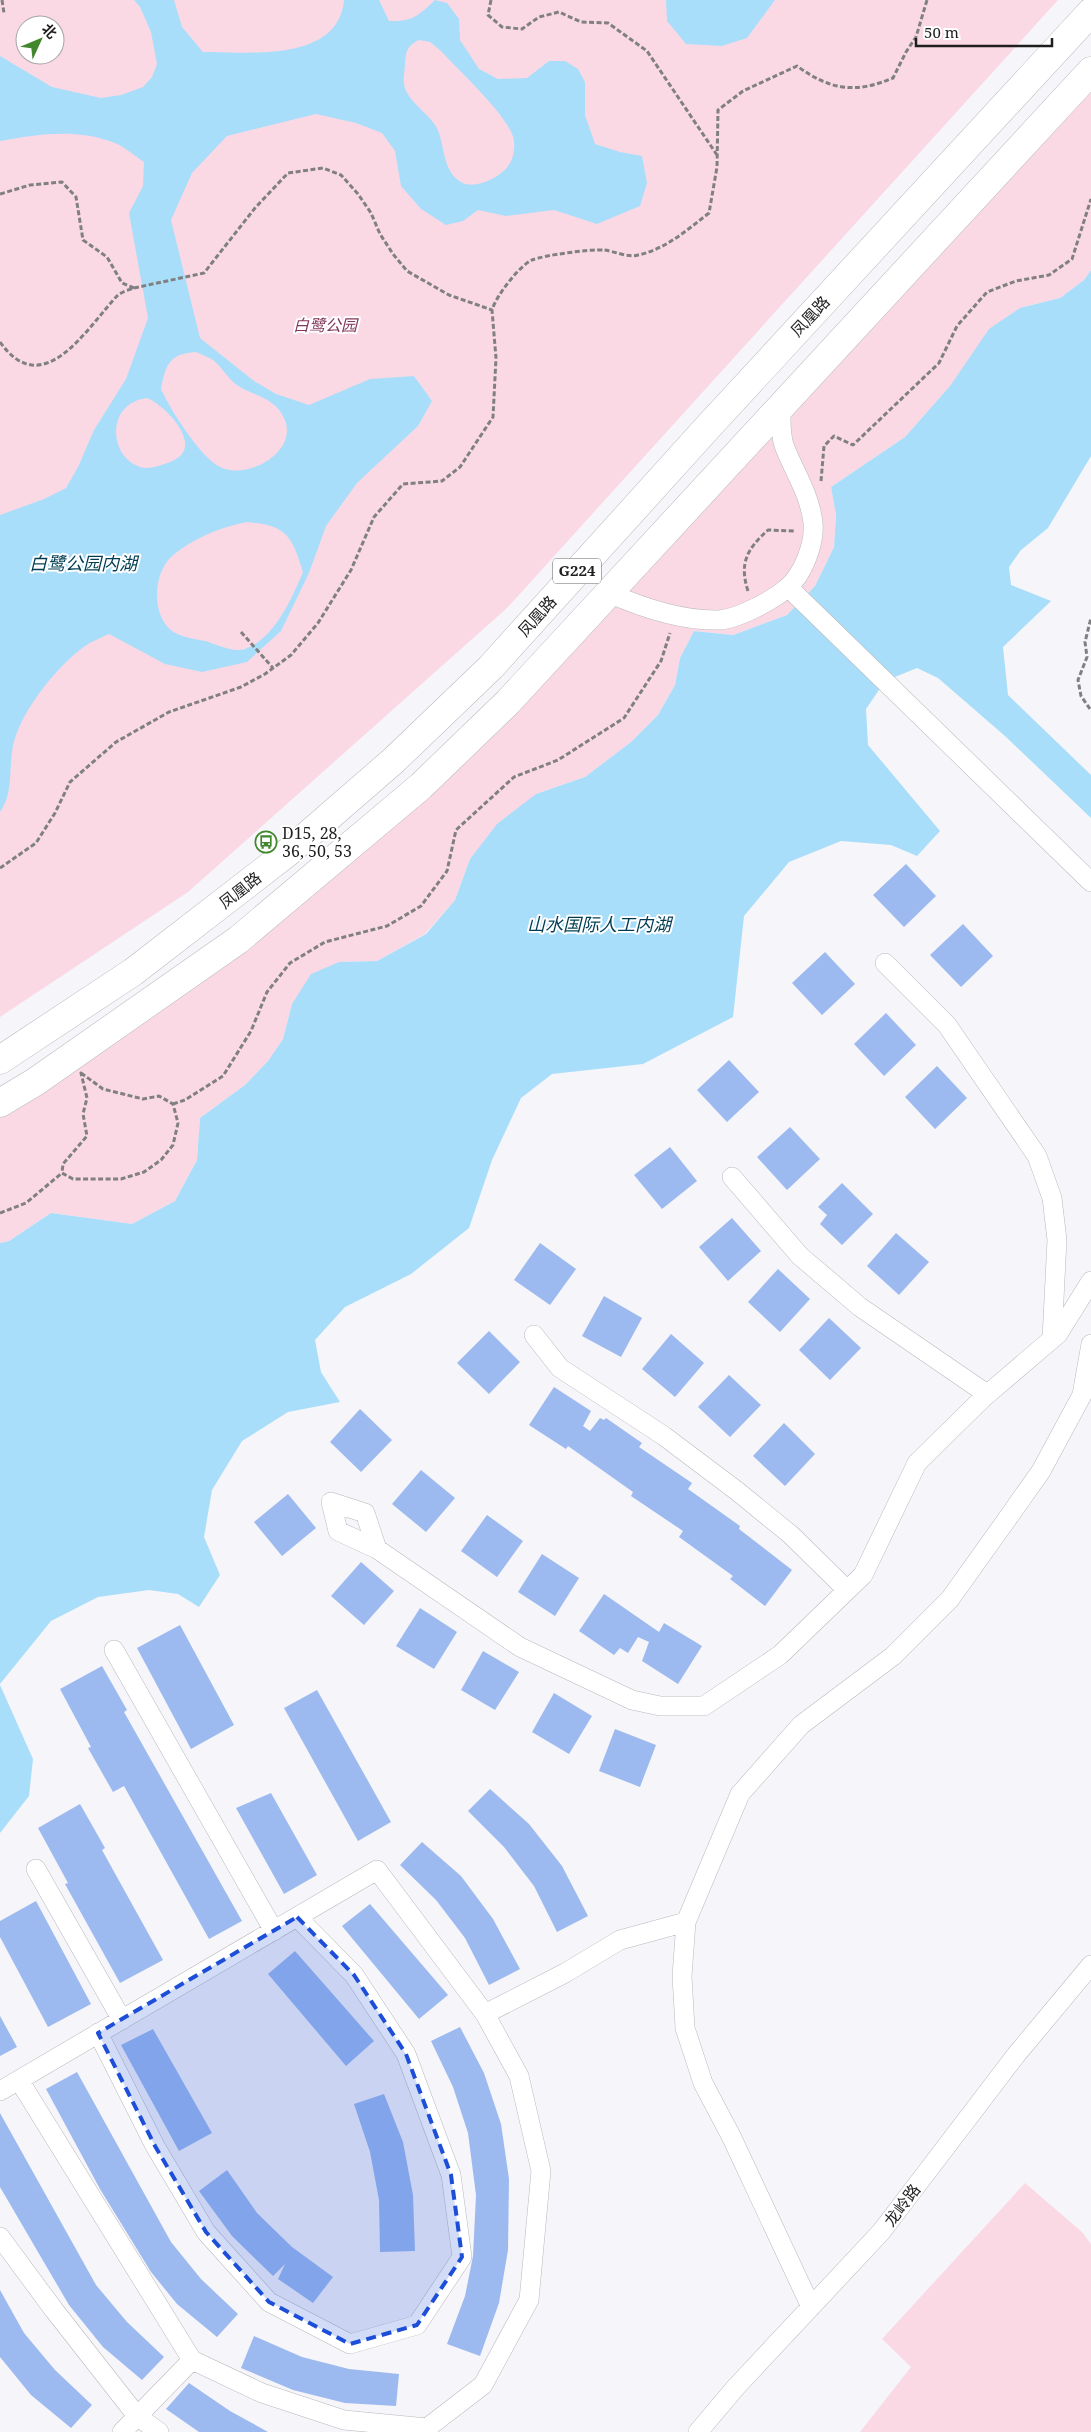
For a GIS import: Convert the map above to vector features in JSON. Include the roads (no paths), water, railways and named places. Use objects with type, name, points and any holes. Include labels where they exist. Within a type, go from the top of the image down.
[{"type":"highway","name":"凤凰路","points":[[0,1060],[133,972],[287,853],[421,734],[490,667],[714,420],[1091,12]]},
{"type":"highway","name":"G224","points":[[0,1103],[35,1082],[246,933],[421,786],[508,702],[1091,71]]},
{"type":"street","points":[[609,593],[646,608],[675,616],[721,620],[754,608],[788,588],[799,572],[812,542],[813,531],[808,498],[784,447],[780,407]]},
{"type":"street","points":[[788,588],[1091,882]]},
{"type":"street","points":[[885,963],[947,1025],[1037,1156],[1052,1198],[1057,1240],[1052,1339]]},
{"type":"street","points":[[732,1177],[800,1256],[860,1307],[988,1394]]},
{"type":"street","points":[[377,1549],[520,1647],[632,1700],[660,1706],[704,1706],[780,1655],[863,1575],[917,1463],[988,1394],[1058,1334],[1091,1281]]},
{"type":"street","points":[[534,1335],[560,1368],[664,1436],[737,1491],[791,1534],[847,1590]]},
{"type":"street","points":[[811,2307],[732,2138],[703,2083],[685,2028],[682,1976],[686,1922],[740,1794],[801,1725],[894,1656],[950,1599],[1041,1471],[1082,1395],[1091,1344]]},
{"type":"street","points":[[114,1650],[274,1931]]},
{"type":"street","points":[[36,1869],[122,2020]]},
{"type":"street","points":[[0,2091],[377,1870],[485,2014],[519,2076],[541,2171],[529,2300],[483,2385],[427,2430],[344,2420],[262,2392],[192,2360],[19,2080]]},
{"type":"street","points":[[98,2033],[155,2146],[206,2232],[269,2302],[350,2344],[417,2325],[462,2257],[452,2176],[406,2054],[354,1976],[298,1917]]},
{"type":"street","points":[[485,2014],[565,1973],[620,1940],[686,1922]]},
{"type":"street","name":"龙岭路","points":[[698,2432],[736,2387],[881,2232],[1016,2055],[1091,1965]]},
{"type":"street","points":[[0,2236],[54,2310],[137,2416],[159,2432]]},
{"type":"street","points":[[122,2432],[192,2360]]},
{"type":"water","name":"白鹭公园内湖","points":[[134,0],[174,0],[182,27],[203,52],[243,53],[288,50],[309,44],[326,35],[338,20],[344,0],[379,0],[389,21],[410,19],[435,0],[447,3],[459,19],[460,40],[479,69],[498,79],[527,78],[549,61],[565,61],[578,69],[585,82],[585,115],[595,144],[620,152],[642,156],[647,183],[640,206],[597,224],[554,210],[506,216],[478,210],[463,221],[446,225],[421,209],[401,186],[395,151],[382,133],[356,123],[316,114],[227,136],[192,173],[171,220],[200,338],[254,381],[276,394],[309,405],[370,379],[414,376],[432,401],[418,426],[357,483],[326,526],[309,573],[281,631],[247,662],[202,672],[165,664],[109,634],[88,644],[62,666],[39,693],[21,723],[12,752],[9,790],[0,812],[0,515],[44,499],[66,488],[78,467],[94,430],[126,379],[148,318],[129,213],[143,186],[144,162],[119,145],[86,135],[29,136],[0,141],[0,56],[52,87],[101,98],[121,95],[143,87],[152,77],[157,64],[151,32],[140,7]],"holes":[[[419,40],[430,42],[441,51],[495,108],[511,132],[514,141],[511,161],[499,175],[486,182],[472,185],[461,182],[455,177],[447,165],[437,128],[405,89],[406,56],[408,49]],[[196,352],[213,360],[236,384],[269,401],[279,410],[287,429],[285,440],[279,451],[269,459],[257,466],[244,470],[220,467],[212,462],[195,443],[178,420],[161,389],[165,373],[174,358]],[[147,398],[173,418],[180,428],[185,448],[180,456],[170,462],[152,468],[140,467],[129,461],[117,442],[116,430],[118,419],[124,409],[134,402]],[[247,522],[271,526],[286,535],[295,549],[303,572],[288,605],[274,627],[256,644],[240,650],[183,636],[172,631],[160,615],[157,594],[158,583],[166,563],[172,556],[198,539],[217,530]]]},
{"type":"water","points":[[666,0],[775,0],[747,38],[722,46],[686,44],[667,21]]},
{"type":"water","name":"山水国际人工内湖","points":[[1091,270],[1091,456],[1048,528],[1021,550],[1009,567],[1011,585],[1051,601],[1003,647],[1008,695],[1091,775],[1091,818],[1005,736],[938,678],[917,668],[885,681],[866,709],[868,745],[940,831],[917,856],[891,845],[841,841],[789,862],[744,916],[733,1017],[643,1064],[552,1074],[521,1098],[492,1160],[469,1228],[411,1274],[345,1307],[315,1340],[321,1372],[340,1402],[288,1412],[242,1441],[212,1490],[204,1537],[220,1575],[199,1607],[178,1594],[149,1590],[98,1597],[51,1621],[0,1684],[0,1243],[9,1241],[51,1213],[132,1224],[175,1201],[197,1160],[200,1118],[245,1085],[268,1061],[283,1039],[292,1004],[311,974],[339,962],[377,961],[426,934],[455,900],[470,859],[497,824],[536,794],[585,777],[631,742],[658,715],[675,685],[680,658],[694,631],[733,635],[787,615],[815,586],[834,547],[836,515],[831,487],[905,437],[950,386],[989,329],[1020,308],[1060,298],[1084,280]]},
{"type":"water","points":[[0,1685],[33,1759],[29,1796],[0,1833]]},
{"type":"place","name":"D15, 28, 36, 50, 53","points":[[266,842]]},
{"type":"park label","name":"白鹭公园","points":[[325,325]]}]
